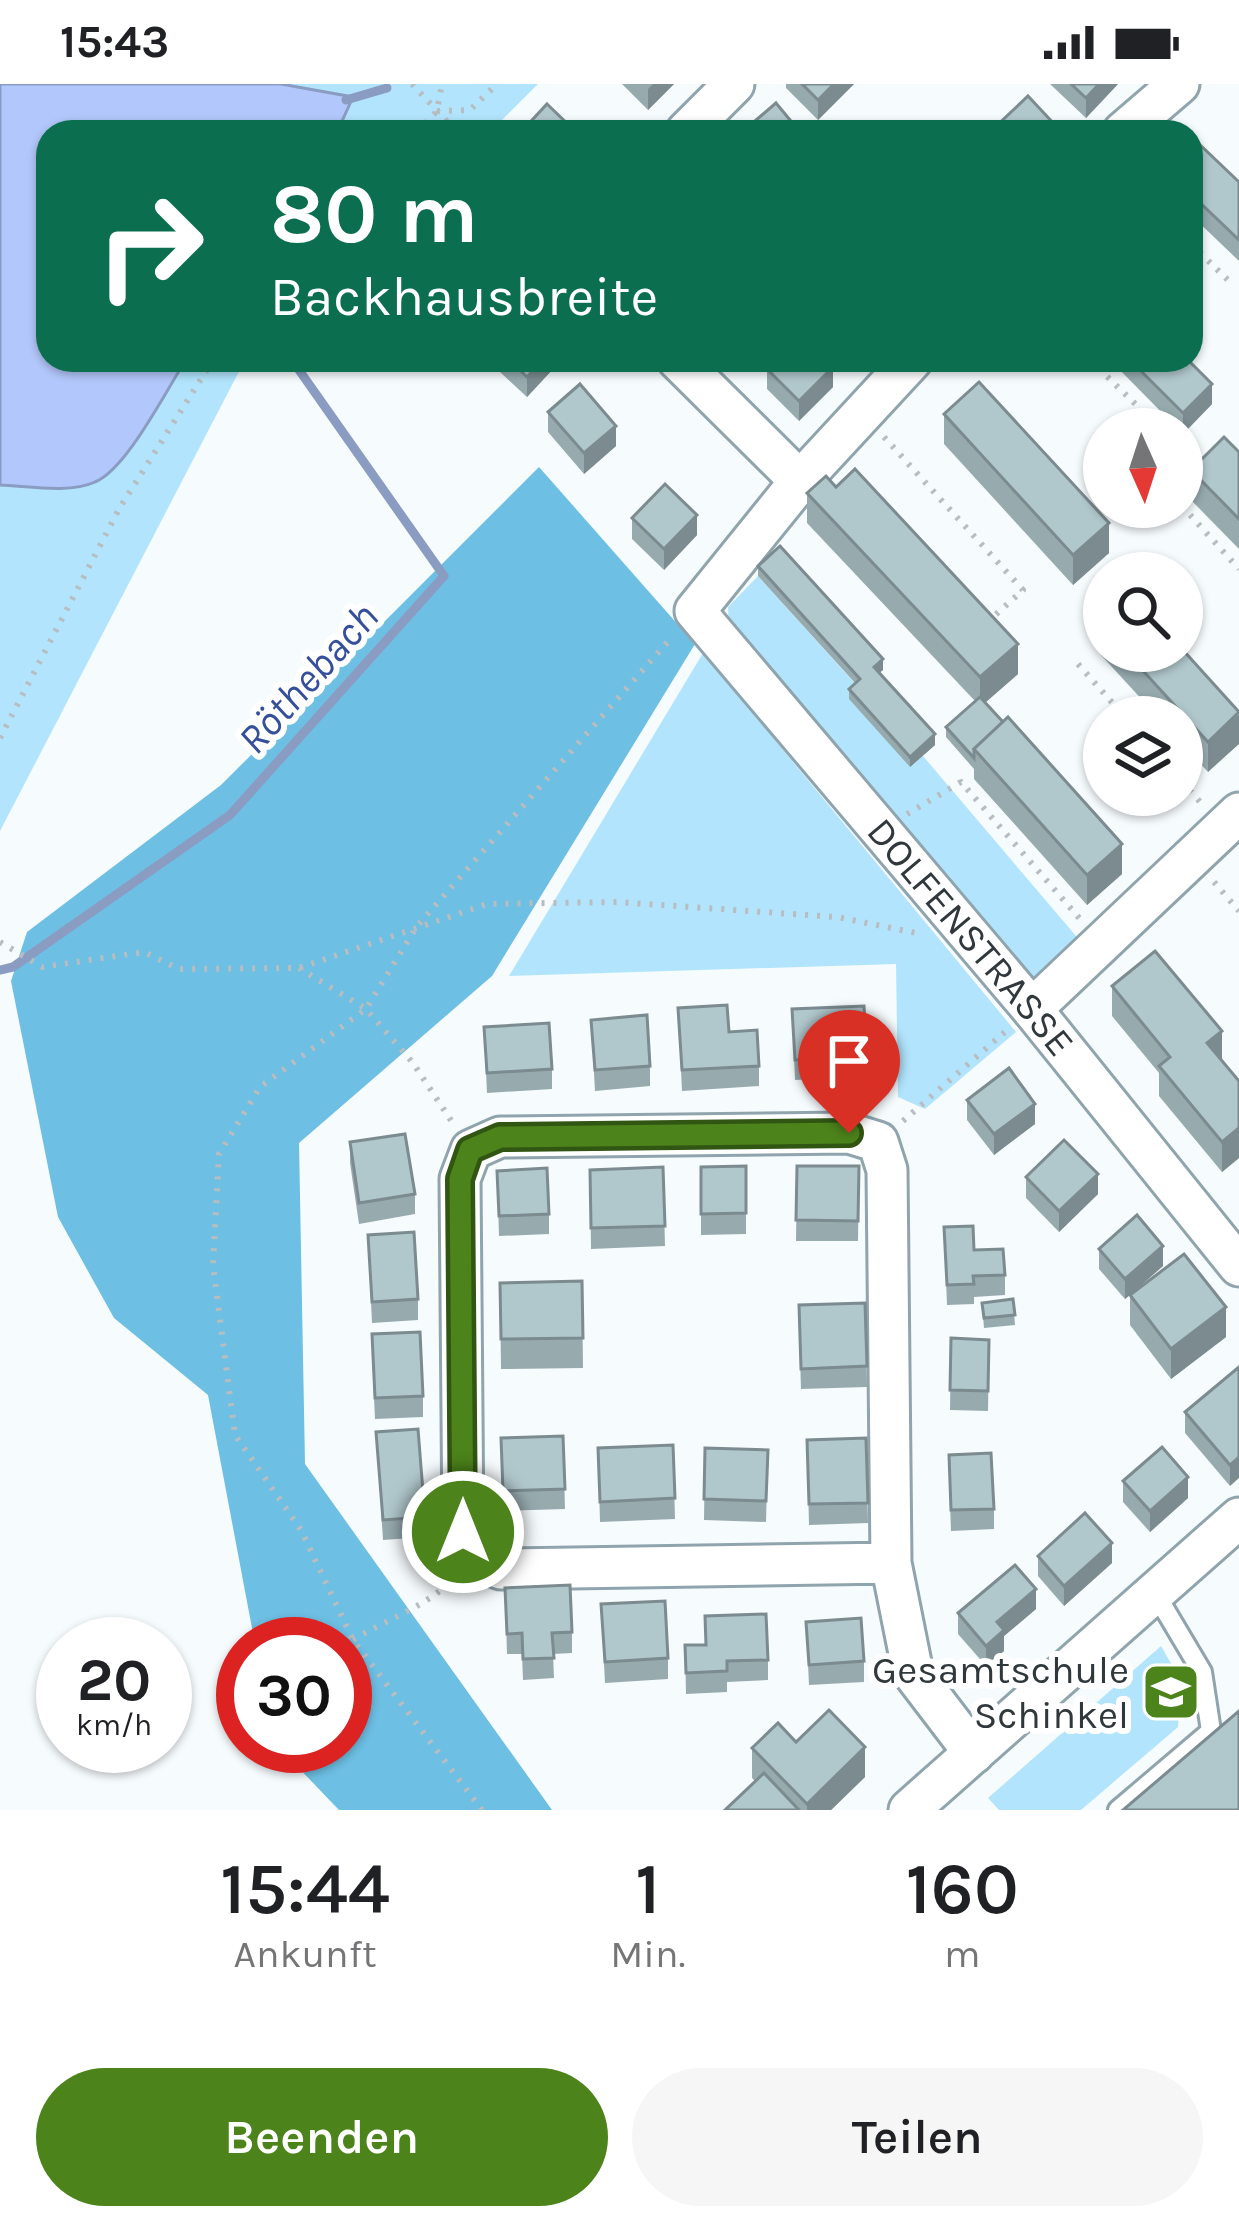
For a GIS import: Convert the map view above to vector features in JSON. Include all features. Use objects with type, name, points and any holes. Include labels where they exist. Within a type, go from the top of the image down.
[{"type":"street","points":[[698,120],[734,84]]},
{"type":"street","points":[[1137,120],[1179,84]]},
{"type":"street","points":[[690,372],[800,481]]},
{"type":"street","points":[[695,611],[800,481],[901,372]]},
{"type":"street","name":"DOLFENSTRASSE","points":[[695,611],[1032,1009],[1239,1265]]},
{"type":"street","points":[[1032,1009],[1239,813]]},
{"type":"street","points":[[891,1563],[502,1569],[473,1558],[463,1532],[460,1179],[470,1150],[500,1137],[849,1133],[878,1142],[887,1170],[891,1563],[913,1673],[974,1753]]},
{"type":"street","points":[[909,1810],[1239,1518]]},
{"type":"lane","points":[[1118,1810],[1211,1731],[1202,1672],[1155,1593]]},
{"type":"path","points":[[412,84],[445,120]]},
{"type":"path","points":[[429,120],[437,112],[442,84]]},
{"type":"path","points":[[437,112],[470,110],[497,84]]},
{"type":"path","points":[[1203,256],[1232,284]]},
{"type":"path","points":[[0,737],[119,508],[205,372]]},
{"type":"path","points":[[1102,372],[1140,408]]},
{"type":"path","points":[[862,413],[1023,590],[992,618]]},
{"type":"path","points":[[1202,528],[1239,568]]},
{"type":"path","points":[[342,1617],[301,1530],[235,1435],[213,1265],[219,1154],[260,1087],[366,1009],[417,926],[695,611]]},
{"type":"path","points":[[1078,664],[1106,696]]},
{"type":"path","points":[[880,830],[961,782],[1102,944]]},
{"type":"path","points":[[0,941],[42,967],[144,952],[179,970],[299,968],[487,904],[616,902],[837,917],[978,946]]},
{"type":"path","points":[[299,968],[366,1009],[413,1063],[470,1150]]},
{"type":"path","points":[[878,1142],[1032,1009]]},
{"type":"path","points":[[372,1628],[430,1601],[473,1558]]},
{"type":"path","points":[[372,1665],[482,1810]]},
{"type":"shaded area","points":[[0,84],[538,84],[502,120],[36,120],[36,372],[239,372],[0,831]]},
{"type":"shaded area","points":[[0,84],[281,84],[353,97],[342,120],[36,120],[36,372],[179,372],[120,462],[95,482],[61,488],[0,485]]},
{"type":"shaded area","points":[[539,467],[695,644],[492,976],[299,1143],[305,1464],[552,1810],[339,1810],[304,1773],[372,1773],[372,1617],[250,1617],[208,1395],[114,1318],[58,1217],[11,981],[27,932],[221,785]]},
{"type":"shaded area","points":[[758,576],[860,689],[910,766],[923,756],[1082,943],[1036,982],[729,628],[728,607]]},
{"type":"shaded area","points":[[703,653],[1016,1032],[925,1109],[898,1097],[896,964],[509,976]]},
{"type":"shaded area","points":[[1161,1646],[1181,1681],[1178,1727],[1081,1810],[999,1810],[988,1798]]},
{"type":"building","points":[[802,84],[834,84],[818,100]]},
{"type":"building","points":[[1071,84],[1099,84],[1086,98]]},
{"type":"building","points":[[1028,96],[1050,120],[1003,120]]},
{"type":"building","points":[[776,103],[790,120],[756,120]]},
{"type":"building","points":[[547,104],[564,120],[532,120]]},
{"type":"building","points":[[1203,148],[1239,182],[1239,240],[1203,206]]},
{"type":"building","points":[[770,372],[828,372],[799,401]]},
{"type":"building","points":[[1142,372],[1200,372],[1212,384],[1188,408],[1178,408]]},
{"type":"building","points":[[979,382],[1083,495],[1083,528],[1103,528],[1073,555],[944,414]]},
{"type":"building","points":[[580,384],[616,426],[584,453],[548,412]]},
{"type":"building","points":[[1224,437],[1239,452],[1239,519],[1203,482],[1203,458]]},
{"type":"building","points":[[855,469],[1018,644],[980,677],[807,493],[826,476],[836,487]]},
{"type":"building","points":[[665,484],[697,515],[664,549],[632,518]]},
{"type":"building","points":[[780,546],[883,659],[874,667],[935,734],[910,757],[849,689],[860,679],[758,566]]},
{"type":"building","points":[[1144,672],[1203,672],[1239,712],[1208,742],[1203,737],[1203,696],[1166,696]]},
{"type":"building","points":[[980,697],[1003,722],[974,749],[974,758],[946,727]]},
{"type":"building","points":[[1008,717],[1083,801],[1083,816],[1097,816],[1122,844],[1087,875],[974,749]]},
{"type":"building","points":[[1155,951],[1222,1031],[1207,1043],[1239,1081],[1239,1128],[1222,1142],[1159,1066],[1170,1057],[1112,986]]},
{"type":"building","points":[[727,1005],[729,1032],[757,1030],[759,1066],[682,1070],[678,1008]]},
{"type":"building","points":[[864,1006],[867,1056],[795,1060],[792,1009]]},
{"type":"building","points":[[647,1015],[650,1066],[595,1070],[591,1020]]},
{"type":"building","points":[[549,1023],[552,1069],[487,1073],[484,1027]]},
{"type":"building","points":[[1009,1068],[1035,1104],[994,1134],[967,1100]]},
{"type":"building","points":[[405,1134],[415,1194],[359,1203],[350,1142]]},
{"type":"building","points":[[1064,1140],[1098,1174],[1059,1211],[1026,1177]]},
{"type":"building","points":[[746,1166],[746,1213],[701,1214],[701,1167]]},
{"type":"building","points":[[797,1166],[859,1166],[858,1221],[796,1220]]},
{"type":"building","points":[[663,1167],[665,1226],[591,1228],[590,1170]]},
{"type":"building","points":[[547,1168],[549,1214],[499,1216],[497,1171]]},
{"type":"building","points":[[1137,1215],[1163,1246],[1125,1279],[1099,1249]]},
{"type":"building","points":[[973,1226],[974,1250],[1003,1249],[1005,1275],[973,1276],[974,1284],[947,1285],[944,1227]]},
{"type":"building","points":[[414,1232],[418,1299],[372,1302],[368,1235]]},
{"type":"building","points":[[1184,1254],[1226,1307],[1171,1349],[1130,1295]]},
{"type":"building","points":[[582,1281],[583,1338],[501,1339],[500,1283]]},
{"type":"building","points":[[1013,1299],[1015,1315],[984,1318],[982,1303]]},
{"type":"building","points":[[865,1303],[867,1366],[801,1369],[799,1305]]},
{"type":"building","points":[[420,1332],[423,1396],[375,1398],[372,1334]]},
{"type":"building","points":[[951,1338],[989,1340],[988,1391],[950,1390]]},
{"type":"building","points":[[1239,1367],[1239,1457],[1230,1465],[1185,1412]]},
{"type":"building","points":[[418,1429],[425,1517],[383,1520],[376,1432]]},
{"type":"building","points":[[563,1436],[565,1489],[503,1491],[501,1438]]},
{"type":"building","points":[[866,1438],[868,1503],[809,1504],[807,1440]]},
{"type":"building","points":[[673,1445],[675,1498],[600,1502],[598,1448]]},
{"type":"building","points":[[1162,1447],[1188,1477],[1150,1511],[1123,1481]]},
{"type":"building","points":[[705,1448],[768,1450],[766,1501],[704,1499]]},
{"type":"building","points":[[991,1453],[994,1509],[951,1510],[949,1455]]},
{"type":"building","points":[[1085,1513],[1112,1543],[1064,1586],[1038,1556]]},
{"type":"building","points":[[1015,1565],[1036,1589],[997,1622],[1004,1630],[986,1646],[958,1613]]},
{"type":"building","points":[[570,1585],[572,1632],[552,1633],[554,1658],[523,1659],[522,1633],[507,1634],[505,1588]]},
{"type":"building","points":[[665,1601],[668,1658],[605,1662],[601,1604]]},
{"type":"building","points":[[766,1614],[768,1660],[727,1661],[727,1671],[686,1673],[685,1645],[706,1645],[705,1616]]},
{"type":"building","points":[[861,1618],[864,1661],[809,1665],[806,1622]]},
{"type":"building","points":[[829,1710],[865,1747],[807,1804],[752,1748],[778,1723],[796,1742]]},
{"type":"building","points":[[1239,1711],[1239,1810],[1123,1810]]},
{"type":"building","points":[[764,1773],[799,1810],[725,1810]]},
{"type":"waterway","name":"Röthebach","points":[[346,100],[387,88]]},
{"type":"waterway","name":"Röthebach","points":[[0,970],[13,967],[230,815],[444,576],[300,372]]},
{"type":"place","name":"Gesamtschule Schinkel","points":[[1171,1692]]},
{"type":"route","points":[[463,1532],[460,1179],[470,1150],[500,1137],[849,1133]]}]
